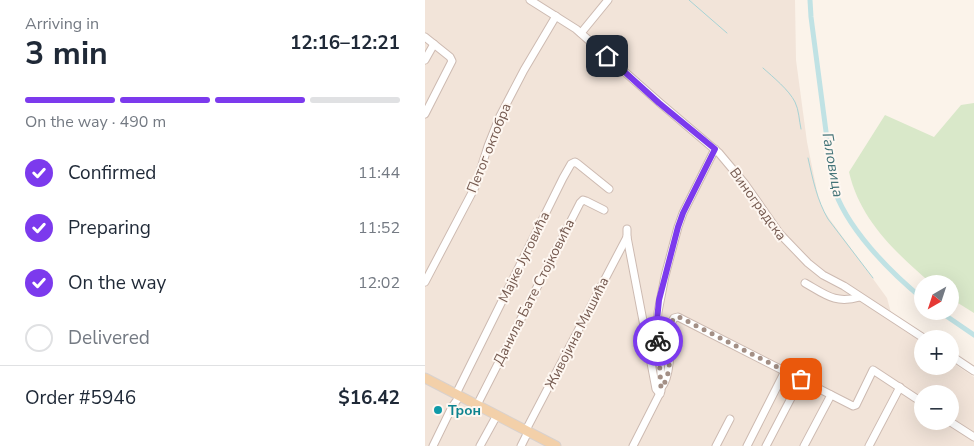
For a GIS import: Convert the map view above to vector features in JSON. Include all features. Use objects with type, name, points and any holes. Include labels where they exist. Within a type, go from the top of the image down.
[{"type":"main road","points":[[426,382],[457,395],[556,446]]},
{"type":"street","name":"Виноградска","points":[[530,0],[581,33],[659,103],[715,149],[745,184],[773,225],[793,249],[816,270],[914,332]]},
{"type":"street","points":[[581,33],[609,0]]},
{"type":"street","name":"Петог октобра","points":[[425,282],[475,187],[483,158],[500,116],[556,16]]},
{"type":"street","points":[[425,37],[453,61],[425,114]]},
{"type":"street","points":[[425,60],[433,44]]},
{"type":"street","points":[[660,391],[657,320],[665,276],[681,219],[715,149]]},
{"type":"street","name":"Мајке Југовића","points":[[457,395],[571,164],[575,162],[609,189]]},
{"type":"street","name":"Данила Бате Стојковића","points":[[477,405],[580,203],[583,200],[604,210]]},
{"type":"street","name":"Живојина Мишића","points":[[521,446],[627,233],[656,389],[660,391]]},
{"type":"street","points":[[805,283],[826,296],[837,300],[860,297]]},
{"type":"street","points":[[633,446],[665,384],[668,375],[670,325],[671,321],[676,317],[682,318],[854,406],[873,370],[914,397]]},
{"type":"street","points":[[959,361],[974,371]]},
{"type":"street","points":[[747,446],[785,371]]},
{"type":"street","points":[[766,446],[801,379]]},
{"type":"street","points":[[869,446],[900,387]]},
{"type":"street","points":[[433,446],[457,395]]},
{"type":"street","points":[[804,446],[831,395]]},
{"type":"street","points":[[480,446],[497,415]]},
{"type":"street","points":[[716,446],[730,419]]},
{"type":"street","points":[[959,427],[974,437]]},
{"type":"shaded area","points":[[425,0],[795,0],[796,60],[807,142],[818,196],[823,210],[887,298],[894,324],[914,337],[914,375],[959,375],[959,367],[974,377],[974,446],[425,446]]},
{"type":"green space","points":[[974,103],[974,313],[959,304],[959,275],[922,275],[893,248],[881,234],[862,205],[854,189],[849,172],[885,115],[934,137],[961,105]]},
{"type":"waterway","points":[[689,0],[727,33]]},
{"type":"waterway","name":"Галовица","points":[[810,0],[833,185],[847,217],[870,248],[914,291]]},
{"type":"waterway","points":[[763,68],[792,97],[797,108],[801,129]]},
{"type":"waterway","points":[[808,158],[824,212],[873,278]]},
{"type":"waterway","name":"Галовица","points":[[952,320],[974,335]]},
{"type":"way so far","points":[[658,341],[661,388],[665,384],[668,375],[671,323],[676,317],[682,318],[801,379]]},
{"type":"place","name":"Трон","points":[[438,410]]},
{"type":"route","points":[[607,56],[688,128],[715,149],[678,227],[659,300],[657,312],[658,341]]}]
